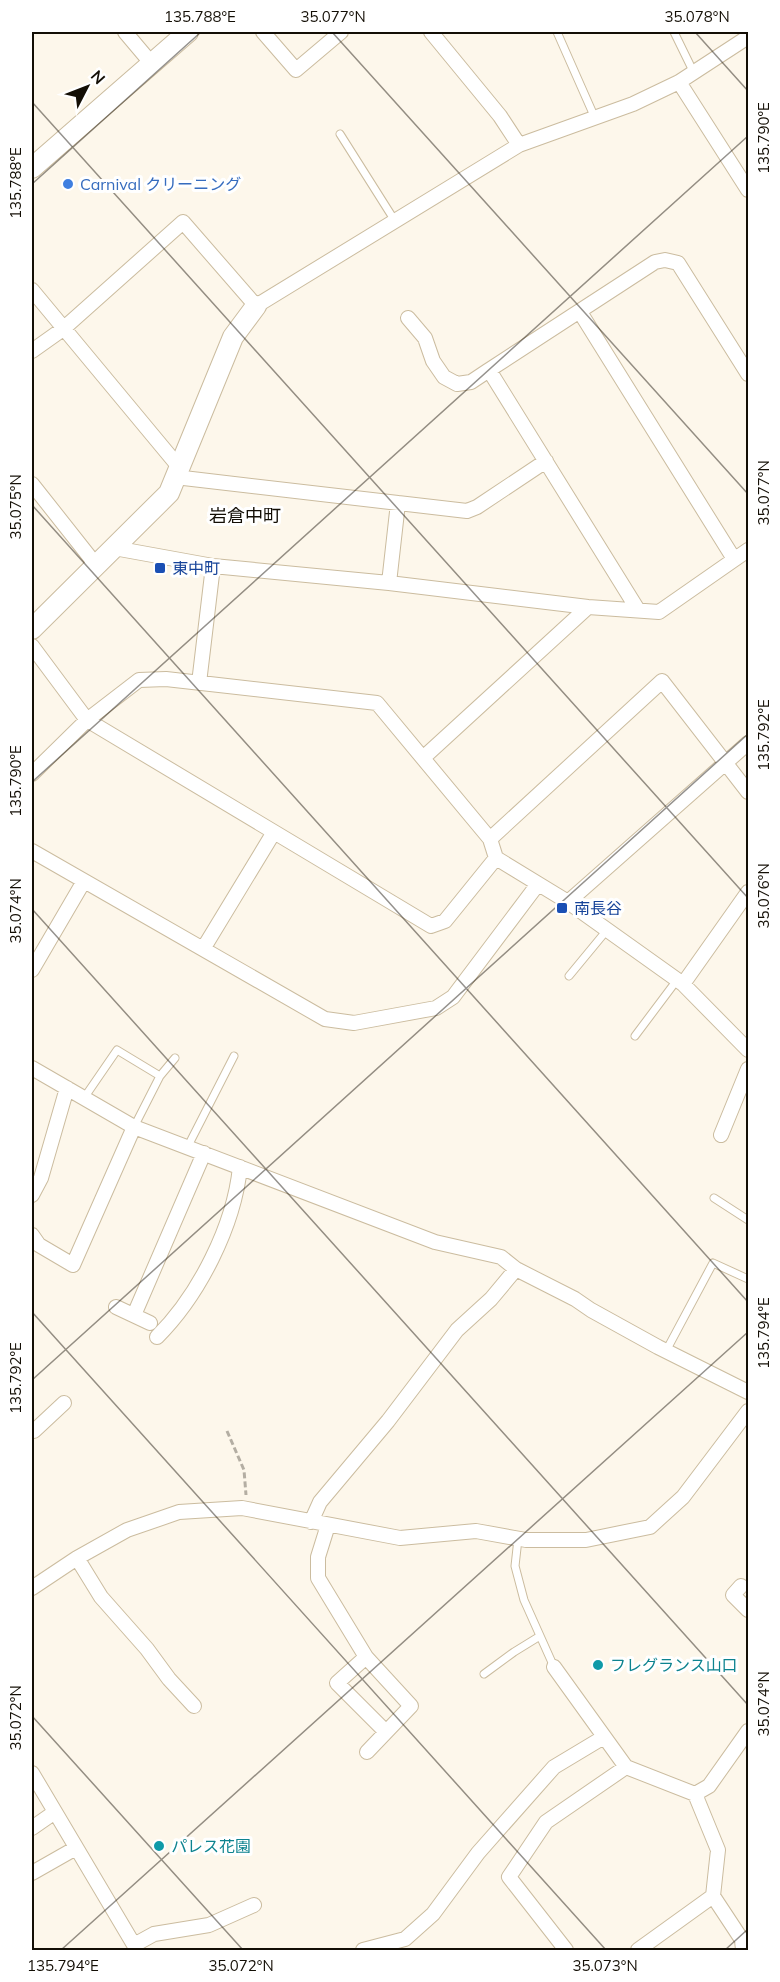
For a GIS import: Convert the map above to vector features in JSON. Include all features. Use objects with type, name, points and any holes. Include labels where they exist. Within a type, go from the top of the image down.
[{"type":"street","points":[[125,32],[152,64]]},
{"type":"street","points":[[32,168],[188,32]]},
{"type":"street","points":[[263,32],[296,70],[341,32]]},
{"type":"street","points":[[431,32],[500,116],[519,145]]},
{"type":"street","points":[[32,629],[169,493],[233,337],[256,306],[519,145],[633,104],[679,82],[748,37]]},
{"type":"street","points":[[679,82],[744,173],[748,190]]},
{"type":"street","points":[[32,351],[63,329],[183,222],[256,306]]},
{"type":"street","points":[[408,318],[425,338],[432,361],[444,376],[457,384],[471,382],[655,262],[664,260],[678,263],[748,374]]},
{"type":"street","points":[[32,290],[177,472],[467,511],[477,507],[546,461]]},
{"type":"street","points":[[580,312],[734,559]]},
{"type":"street","points":[[489,370],[638,610]]},
{"type":"street","points":[[32,484],[96,566]]},
{"type":"street","points":[[389,583],[398,503]]},
{"type":"street","points":[[114,548],[213,567],[389,583],[588,607],[658,612],[748,550]]},
{"type":"street","points":[[199,682],[213,567]]},
{"type":"street","points":[[423,758],[588,607]]},
{"type":"street","points":[[32,646],[87,720],[430,926],[445,921],[496,858]]},
{"type":"street","points":[[32,774],[87,720],[139,680],[166,679],[199,682],[377,703],[490,839],[496,858],[568,902],[680,982],[746,1040]]},
{"type":"street","points":[[490,839],[662,681],[748,792]]},
{"type":"street","points":[[568,902],[748,743]]},
{"type":"street","points":[[203,950],[274,832]]},
{"type":"street","points":[[32,851],[325,1019],[354,1023],[436,1008],[453,997],[538,884]]},
{"type":"street","points":[[32,970],[84,881]]},
{"type":"street","points":[[680,982],[748,892]]},
{"type":"street","points":[[32,1068],[134,1127],[435,1242],[501,1257],[516,1269],[575,1299],[666,1351],[748,1391]]},
{"type":"street","points":[[721,1135],[748,1069]]},
{"type":"street","points":[[32,1195],[41,1178],[67,1088]]},
{"type":"street","points":[[34,1244],[74,1265],[134,1127]]},
{"type":"street","points":[[134,1315],[204,1153]]},
{"type":"street","points":[[157,1337],[174,1320],[204,1272],[222,1236],[237,1191],[240,1167]]},
{"type":"street","points":[[311,1522],[320,1502],[388,1421],[457,1330],[491,1299],[516,1269]]},
{"type":"street","points":[[116,1307],[150,1323]]},
{"type":"street","points":[[35,1432],[64,1403]]},
{"type":"street","points":[[32,1588],[76,1558],[128,1530],[179,1512],[247,1509],[400,1538],[476,1531],[518,1539],[586,1540],[650,1527],[683,1497],[748,1411]]},
{"type":"street","points":[[328,1525],[318,1557],[318,1578],[366,1657],[411,1706],[367,1752]]},
{"type":"street","points":[[76,1558],[101,1597],[147,1649],[168,1679],[194,1706]]},
{"type":"street","points":[[741,1586],[733,1595],[748,1610]]},
{"type":"street","points":[[366,1657],[337,1683],[386,1732]]},
{"type":"street","points":[[554,1667],[626,1767],[695,1794],[718,1851],[713,1896],[742,1940],[743,1950]]},
{"type":"street","points":[[695,1794],[709,1786],[748,1731]]},
{"type":"street","points":[[363,1950],[405,1939],[412,1933],[433,1914],[478,1852],[554,1767],[604,1737]]},
{"type":"street","points":[[566,1950],[509,1877],[546,1822],[626,1767]]},
{"type":"street","points":[[32,1773],[136,1948],[154,1934],[209,1925],[249,1907],[236,1897]]},
{"type":"street","points":[[32,1827],[55,1812]]},
{"type":"street","points":[[32,1873],[76,1848]]},
{"type":"street","points":[[638,1950],[713,1896]]},
{"type":"lane","points":[[557,32],[595,118]]},
{"type":"lane","points":[[674,32],[694,73]]},
{"type":"lane","points":[[340,134],[395,221]]},
{"type":"lane","points":[[569,976],[607,930]]},
{"type":"lane","points":[[635,1036],[680,982]]},
{"type":"lane","points":[[84,1098],[117,1050],[160,1076]]},
{"type":"lane","points":[[188,1146],[234,1056]]},
{"type":"lane","points":[[134,1127],[160,1076],[174,1058]]},
{"type":"lane","points":[[714,1198],[748,1220]]},
{"type":"lane","points":[[666,1351],[713,1263],[748,1279]]},
{"type":"lane","points":[[518,1539],[515,1566],[524,1600],[554,1667]]},
{"type":"lane","points":[[484,1674],[540,1636]]},
{"type":"path","points":[[227,1431],[244,1470],[247,1509]]},
{"type":"place","name":"Carnival クリーニング","points":[[68,184]]},
{"type":"place","name":"東中町","points":[[160,568]]},
{"type":"place","name":"南長谷","points":[[562,908]]},
{"type":"place","name":"フレグランス山口","points":[[598,1665]]},
{"type":"place","name":"パレス花園","points":[[159,1846]]},
{"type":"district","name":"岩倉中町","points":[[245,515]]}]
